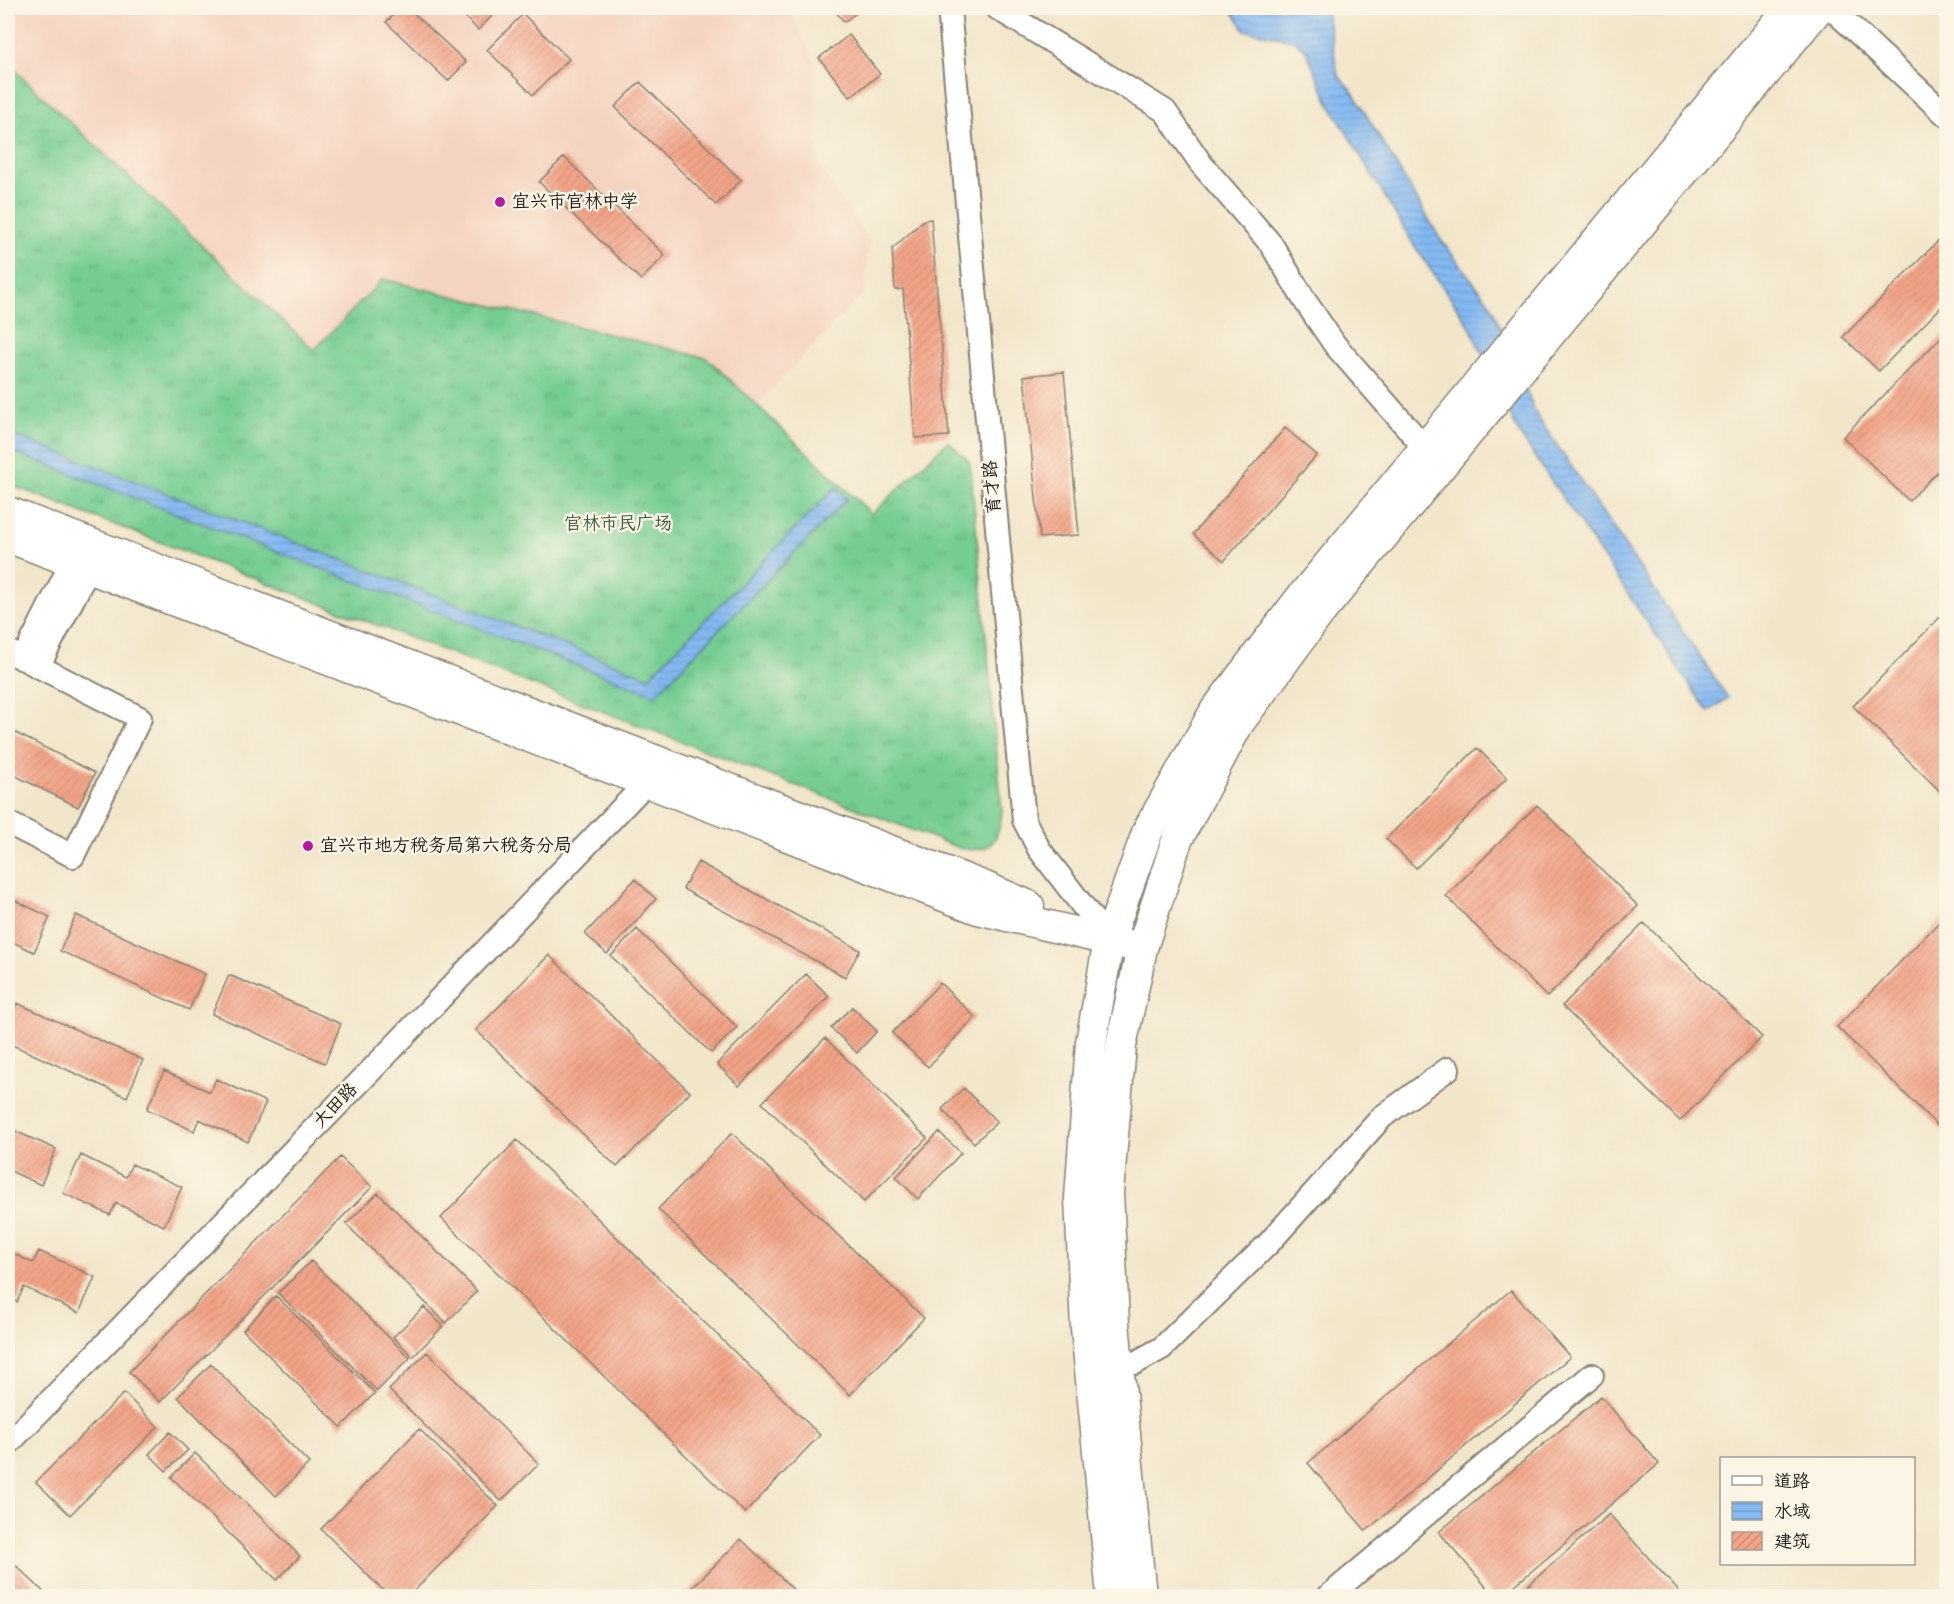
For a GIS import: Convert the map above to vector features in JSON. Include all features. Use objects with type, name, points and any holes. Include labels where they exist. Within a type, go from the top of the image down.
[{"type":"main road","points":[[1112,1596],[1086,1328],[1080,1198],[1091,1042],[1109,940],[1148,830],[1215,711],[1299,600],[1790,8]]},
{"type":"main road","points":[[1141,1596],[1114,1323],[1108,1192],[1120,1046],[1142,948],[1178,840],[1238,724],[1318,615],[1819,8]]},
{"type":"main road","points":[[8,512],[651,772],[978,909],[1142,948]]},
{"type":"main road","points":[[8,537],[651,772]]},
{"type":"street","name":"育才路","points":[[949,8],[1023,820],[1039,849],[1109,940]]},
{"type":"street","points":[[997,8],[1165,111],[1202,165],[1271,244],[1335,345],[1425,447]]},
{"type":"street","points":[[1831,8],[1947,115]]},
{"type":"street","points":[[8,823],[73,856],[140,718],[23,659],[80,565]]},
{"type":"street","name":"大田路","points":[[8,1444],[377,1064],[651,772]]},
{"type":"street","points":[[1118,1364],[1135,1363],[1162,1348],[1268,1244],[1382,1117],[1448,1069]]},
{"type":"street","points":[[1329,1596],[1592,1375]]},
{"type":"shaded area","name":"宜兴市官林中学","points":[[8,8],[789,8],[815,62],[817,162],[870,242],[865,291],[757,405],[707,358],[315,350],[8,64]]},
{"type":"green space","name":"官林市民广场","points":[[8,64],[314,350],[383,279],[707,358],[872,514],[948,441],[970,462],[1002,810],[995,839],[987,847],[981,849],[962,849],[8,484]]},
{"type":"water","points":[[1230,8],[1326,8],[1338,75],[1352,91],[1441,240],[1491,305],[1537,416],[1728,698],[1708,712],[1518,432],[1469,325],[1415,247],[1330,105],[1305,49],[1293,40],[1245,30]]},
{"type":"water","points":[[8,433],[649,677],[836,487],[847,499],[655,695],[8,450]]},
{"type":"building","points":[[401,8],[408,8],[466,62],[448,81],[386,22]]},
{"type":"building","points":[[456,8],[500,8],[478,30]]},
{"type":"building","points":[[833,8],[863,8],[844,22]]},
{"type":"building","points":[[523,14],[569,59],[533,95],[487,50]]},
{"type":"building","points":[[849,35],[880,74],[850,97],[819,58]]},
{"type":"building","points":[[640,82],[741,180],[716,205],[615,107]]},
{"type":"building","points":[[564,157],[665,255],[641,280],[539,182]]},
{"type":"building","points":[[931,219],[949,436],[915,438],[903,289],[895,290],[892,249],[924,220]]},
{"type":"building","points":[[1946,233],[1946,302],[1879,371],[1843,337]]},
{"type":"building","points":[[1946,332],[1946,463],[1909,501],[1843,437]]},
{"type":"building","points":[[1064,372],[1079,535],[1040,538],[1024,376]]},
{"type":"building","points":[[1285,428],[1317,455],[1224,561],[1193,534]]},
{"type":"building","points":[[1946,611],[1946,797],[1853,706]]},
{"type":"building","points":[[8,729],[95,773],[78,807],[8,772]]},
{"type":"building","points":[[1477,748],[1507,778],[1416,868],[1386,839]]},
{"type":"building","points":[[1537,805],[1638,906],[1547,997],[1446,896]]},
{"type":"building","points":[[698,862],[860,950],[845,977],[683,889]]},
{"type":"building","points":[[635,879],[656,899],[607,954],[585,934]]},
{"type":"building","points":[[8,897],[50,917],[34,952],[8,940]]},
{"type":"building","points":[[76,915],[205,974],[189,1010],[60,951]]},
{"type":"building","points":[[1946,915],[1946,1134],[1837,1027]]},
{"type":"building","points":[[1644,923],[1762,1037],[1680,1121],[1562,1006]]},
{"type":"building","points":[[637,929],[737,1027],[711,1053],[611,956]]},
{"type":"building","points":[[549,955],[690,1092],[617,1167],[476,1030]]},
{"type":"building","points":[[806,974],[829,996],[739,1086],[717,1064]]},
{"type":"building","points":[[229,975],[341,1024],[325,1063],[212,1014]]},
{"type":"building","points":[[940,983],[975,1017],[928,1067],[892,1033]]},
{"type":"building","points":[[17,1003],[143,1060],[127,1097],[8,1043],[8,1024]]},
{"type":"building","points":[[852,1007],[877,1031],[857,1053],[831,1028]]},
{"type":"building","points":[[825,1038],[927,1138],[864,1202],[762,1103]]},
{"type":"building","points":[[164,1071],[210,1092],[216,1079],[266,1102],[248,1142],[199,1119],[194,1131],[147,1109]]},
{"type":"building","points":[[964,1088],[997,1122],[974,1143],[942,1109]]},
{"type":"building","points":[[8,1128],[56,1149],[41,1185],[8,1170]]},
{"type":"building","points":[[939,1132],[961,1153],[918,1199],[896,1177]]},
{"type":"building","points":[[732,1133],[924,1318],[850,1395],[658,1209]]},
{"type":"building","points":[[517,1140],[820,1435],[745,1513],[441,1218]]},
{"type":"building","points":[[81,1155],[126,1177],[132,1164],[182,1187],[164,1226],[116,1203],[110,1215],[63,1193]]},
{"type":"building","points":[[340,1157],[372,1187],[160,1402],[129,1372]]},
{"type":"building","points":[[378,1193],[477,1291],[446,1323],[346,1224]]},
{"type":"building","points":[[8,1251],[33,1263],[39,1251],[95,1277],[79,1313],[24,1287],[17,1302],[8,1298]]},
{"type":"building","points":[[311,1261],[410,1358],[377,1391],[278,1293]]},
{"type":"building","points":[[1511,1290],[1570,1357],[1366,1531],[1308,1463]]},
{"type":"building","points":[[276,1296],[375,1393],[341,1427],[243,1330]]},
{"type":"building","points":[[424,1307],[443,1326],[413,1357],[393,1337]]},
{"type":"building","points":[[427,1352],[539,1464],[501,1501],[389,1390]]},
{"type":"building","points":[[211,1364],[309,1463],[276,1496],[178,1397]]},
{"type":"building","points":[[124,1393],[158,1427],[70,1515],[36,1482]]},
{"type":"building","points":[[1601,1396],[1659,1464],[1502,1596],[1494,1596],[1439,1532]]},
{"type":"building","points":[[419,1429],[498,1506],[409,1596],[389,1596],[321,1529]]},
{"type":"building","points":[[170,1432],[188,1450],[166,1471],[149,1454]]},
{"type":"building","points":[[195,1453],[300,1556],[277,1580],[171,1477]]},
{"type":"building","points":[[1609,1514],[1683,1596],[1516,1596]]},
{"type":"building","points":[[741,1539],[800,1596],[684,1596]]},
{"type":"building","points":[[8,1558],[48,1596],[8,1596]]},
{"type":"place","name":"宜兴市官林中学","points":[[500,202]]},
{"type":"place","name":"宜兴市地方税务局第六税务分局","points":[[308,846]]}]
